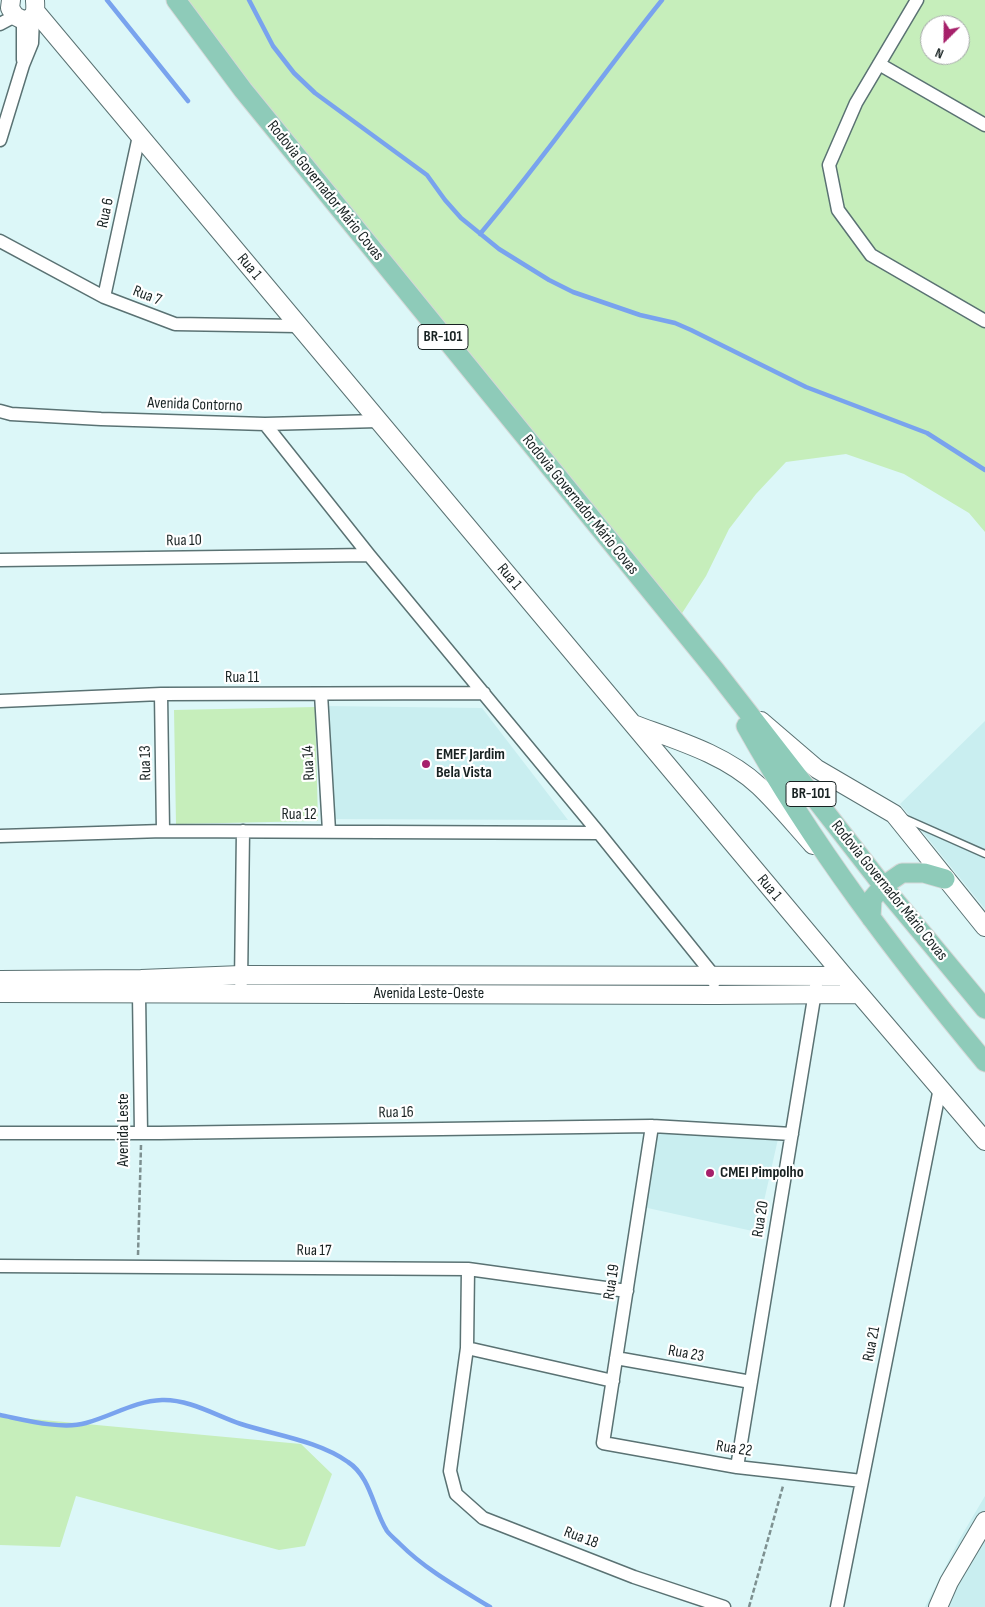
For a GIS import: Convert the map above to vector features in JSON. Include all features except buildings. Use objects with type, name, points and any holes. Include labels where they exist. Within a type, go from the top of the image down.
[{"type":"main road","name":"Rodovia Governador Mário Covas","points":[[176,0],[243,90],[715,670],[883,886],[985,1009]]},
{"type":"main road","points":[[715,670],[772,773],[870,918],[985,1062]]},
{"type":"main road","points":[[870,918],[872,899],[883,886],[902,873],[924,873],[945,879]]},
{"type":"street","points":[[917,0],[856,102],[829,165],[838,210],[871,255],[985,321]]},
{"type":"street","points":[[0,140],[23,65],[18,13]]},
{"type":"street","name":"Rua 1","points":[[18,13],[139,136],[859,994],[985,1141]]},
{"type":"street","points":[[879,64],[985,125]]},
{"type":"street","name":"Rua 6","points":[[104,297],[139,136]]},
{"type":"street","name":"Rua 7","points":[[0,241],[104,297],[175,324],[298,326]]},
{"type":"street","name":"Avenida Contorno","points":[[4,411],[101,419],[265,424],[378,421]]},
{"type":"street","points":[[265,424],[369,555],[599,833],[714,976],[716,995]]},
{"type":"street","name":"Rua 10","points":[[0,560],[369,555]]},
{"type":"street","name":"Rua 11","points":[[0,701],[160,694],[484,693]]},
{"type":"street","name":"Rua 13","points":[[160,694],[163,831]]},
{"type":"street","name":"Rua 14","points":[[322,694],[329,831]]},
{"type":"street","points":[[740,703],[817,769],[894,814],[985,927]]},
{"type":"street","points":[[632,724],[692,746],[732,766],[758,785],[842,877]]},
{"type":"street","name":"Rua 12","points":[[0,836],[163,831],[599,833]]},
{"type":"street","points":[[241,984],[243,831]]},
{"type":"street","name":"Avenida Leste-Oeste","points":[[0,993],[80,992],[139,994],[241,984],[714,976],[844,976]]},
{"type":"street","name":"Rua 20","points":[[737,1466],[817,976]]},
{"type":"street","name":"Avenida Leste-Oeste","points":[[0,980],[141,979],[241,984],[716,995],[859,994]]},
{"type":"street","name":"Avenida Leste","points":[[139,994],[141,1133]]},
{"type":"street","name":"Rua 21","points":[[837,1607],[940,1088]]},
{"type":"street","name":"Rua 16","points":[[0,1133],[141,1133],[652,1126],[792,1134]]},
{"type":"street","name":"Rua 19","points":[[603,1443],[652,1126]]},
{"type":"street","name":"Rua 17","points":[[0,1266],[468,1269],[627,1291]]},
{"type":"street","points":[[468,1269],[467,1348],[613,1381]]},
{"type":"street","name":"Rua 18","points":[[467,1348],[450,1471],[456,1494],[483,1518],[634,1576],[724,1607]]},
{"type":"street","name":"Rua 23","points":[[616,1358],[751,1382]]},
{"type":"street","name":"Rua 22","points":[[603,1443],[737,1466],[862,1481]]},
{"type":"street","points":[[938,1607],[949,1582],[985,1521]]},
{"type":"lane","points":[[894,814],[985,854]]},
{"type":"path","name":"Avenida Leste","points":[[137,1266],[141,1133]]},
{"type":"path","points":[[749,1607],[786,1472]]},
{"type":"shaded area","name":"EMEF Jardim Bela Vista","points":[[325,706],[482,708],[568,820],[331,819]]},
{"type":"shaded area","points":[[985,721],[985,909],[900,804]]},
{"type":"shaded area","name":"CMEI Pimpolho","points":[[658,1130],[778,1139],[757,1232],[643,1207]]},
{"type":"shaded area","points":[[985,1496],[985,1607],[925,1607],[959,1540]]},
{"type":"green space","points":[[184,0],[985,0],[985,532],[969,513],[904,474],[846,454],[786,462],[756,494],[729,529],[706,576],[677,621],[443,329]]},
{"type":"green space","points":[[315,707],[318,821],[176,824],[174,710]]},
{"type":"green space","points":[[0,1416],[301,1444],[332,1474],[305,1546],[279,1550],[76,1496],[60,1547],[0,1545]]},
{"type":"waterway","points":[[107,0],[188,101]]},
{"type":"waterway","points":[[249,0],[273,46],[294,73],[315,93],[427,175],[461,218],[499,249],[549,280],[573,292],[640,315],[675,323],[806,387],[927,433],[985,470]]},
{"type":"waterway","points":[[480,234],[527,177],[662,0]]},
{"type":"waterway","points":[[0,1415],[43,1424],[76,1425],[96,1420],[142,1403],[172,1400],[193,1405],[241,1424],[324,1449],[356,1468],[367,1485],[382,1522],[393,1538],[432,1570],[490,1607]]},
{"type":"place","name":"EMEF Jardim Bela Vista","points":[[426,764]]},
{"type":"place","name":"CMEI Pimpolho","points":[[710,1173]]}]
